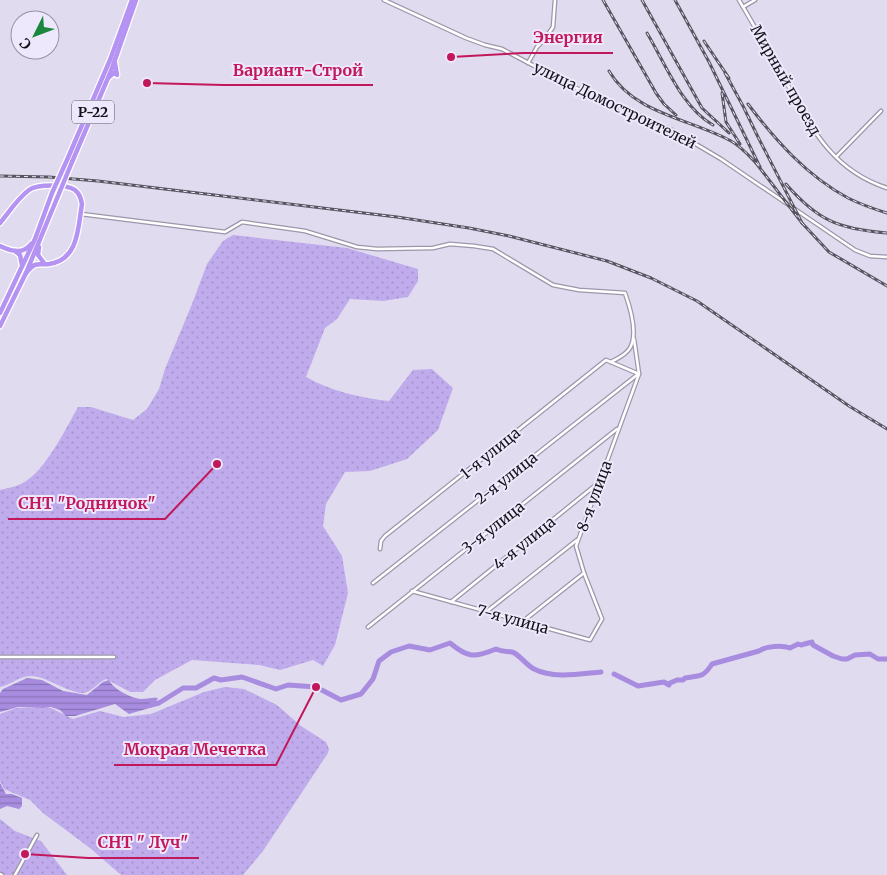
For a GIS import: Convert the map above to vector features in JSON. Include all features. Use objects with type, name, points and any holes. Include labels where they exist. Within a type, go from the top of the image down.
[{"type":"highway","name":"Р-22","points":[[0,313],[35,239],[52,193],[110,60],[132,0]]},
{"type":"highway","name":"Р-22","points":[[0,326],[42,237],[107,80],[136,0]]},
{"type":"highway","points":[[0,223],[31,188],[38,186],[69,188],[74,190],[81,198],[73,249],[61,260],[49,264],[33,265],[26,273]]},
{"type":"highway","points":[[42,237],[38,255],[39,259],[44,263]]},
{"type":"highway","points":[[0,247],[23,251],[35,239]]},
{"type":"highway","points":[[11,250],[20,255],[22,262],[20,270]]},
{"type":"street","name":"улица Домостроителей","points":[[384,0],[466,38],[502,49],[576,88],[672,130],[721,159],[855,250],[870,256],[887,257]]},
{"type":"street","points":[[527,63],[553,27],[555,0]]},
{"type":"street","name":"Мирный проезд","points":[[739,0],[813,130],[836,157],[855,173],[869,182],[887,188]]},
{"type":"street","points":[[743,7],[755,0]]},
{"type":"street","points":[[836,157],[881,111]]},
{"type":"street","points":[[80,214],[225,232],[242,222],[305,231],[357,247],[376,249],[433,248],[450,244],[493,249],[553,285],[580,290],[625,293],[629,304],[639,374]]},
{"type":"street","points":[[611,362],[626,353],[634,338]]},
{"type":"street","name":"1-я улица","points":[[380,549],[381,542],[386,536],[606,360],[611,362]]},
{"type":"street","points":[[611,362],[639,374]]},
{"type":"street","name":"8-я улица","points":[[602,619],[576,546],[639,374]]},
{"type":"street","name":"2-я улица","points":[[373,583],[639,374]]},
{"type":"street","name":"3-я улица","points":[[368,627],[619,428]]},
{"type":"street","name":"4-я улица","points":[[450,602],[598,483]]},
{"type":"street","points":[[486,612],[578,539]]},
{"type":"street","points":[[522,622],[584,572]]},
{"type":"street","name":"7-я улица","points":[[412,591],[590,640],[602,619]]},
{"type":"street","points":[[0,657],[114,657]]},
{"type":"street","points":[[15,875],[37,834]]},
{"type":"shaded area","points":[[233,235],[347,248],[418,269],[418,281],[408,297],[383,301],[350,299],[337,319],[325,328],[306,377],[346,393],[389,401],[413,370],[432,369],[453,388],[438,430],[407,459],[370,471],[345,472],[326,504],[323,526],[342,556],[348,593],[335,645],[323,666],[313,660],[280,670],[259,665],[192,660],[155,680],[143,692],[130,692],[106,679],[86,693],[76,692],[36,676],[22,677],[0,687],[0,490],[23,483],[39,469],[54,449],[78,407],[91,407],[133,420],[147,409],[159,389],[165,369],[207,264],[223,241]]},
{"type":"shaded area","points":[[27,678],[42,680],[63,691],[87,695],[103,682],[109,680],[118,690],[132,697],[141,699],[158,698],[153,707],[129,714],[115,704],[75,716],[66,716],[60,710],[51,707],[18,707],[0,712],[0,693],[3,689]]},
{"type":"shaded area","points":[[225,687],[244,689],[277,705],[301,726],[326,742],[329,749],[263,851],[243,875],[121,875],[90,848],[43,813],[30,800],[4,789],[0,781],[0,714],[16,708],[51,708],[73,719],[100,711],[124,717],[151,714],[204,692]]},
{"type":"shaded area","points":[[0,783],[6,794],[22,798],[22,806],[19,809],[7,806],[0,809]]},
{"type":"shaded area","points":[[0,819],[15,831],[41,841],[67,875],[0,875]]},
{"type":"waterway","points":[[614,674],[638,686],[664,682],[669,685],[677,680],[701,675],[712,664],[770,647],[783,646],[790,648],[798,644],[812,642],[813,645],[842,659],[855,655],[870,654],[878,659],[887,659]]},
{"type":"waterway","points":[[151,705],[159,703],[183,688],[196,688],[214,678],[221,680],[242,677],[276,689],[288,685],[316,687],[341,700],[361,694],[373,679],[379,661],[391,652],[409,646],[430,650],[450,643],[462,652],[472,655],[496,649],[512,652],[534,669],[550,674],[567,675],[601,672]]},
{"type":"railway","points":[[603,0],[656,93],[676,115]]},
{"type":"railway","points":[[642,0],[702,108],[729,133]]},
{"type":"railway","points":[[609,71],[633,97],[664,114],[715,133],[735,143],[760,167],[709,62],[675,0]]},
{"type":"railway","points":[[647,33],[683,96],[692,108],[713,125]]},
{"type":"railway","points":[[704,41],[729,78]]},
{"type":"railway","points":[[725,73],[802,223],[756,163]]},
{"type":"railway","points":[[722,93],[726,122],[740,144]]},
{"type":"railway","points":[[748,104],[781,144],[819,179],[848,198],[887,213]]},
{"type":"railway","points":[[0,176],[98,181],[397,217],[509,236],[607,261],[651,278],[697,301],[849,406],[887,429]]},
{"type":"railway","points":[[786,184],[809,207],[831,221],[855,229],[887,233]]},
{"type":"railway","points":[[802,223],[829,252],[887,286]]},
{"type":"place","name":"Энергия","points":[[451,57]]},
{"type":"place","name":"Вариант-Строй","points":[[147,83]]},
{"type":"place","name":"СНТ \"Родничок\"","points":[[217,464]]},
{"type":"place","name":"Мокрая Мечетка","points":[[316,687]]},
{"type":"place","name":"СНТ \" Луч\"","points":[[25,854]]}]
